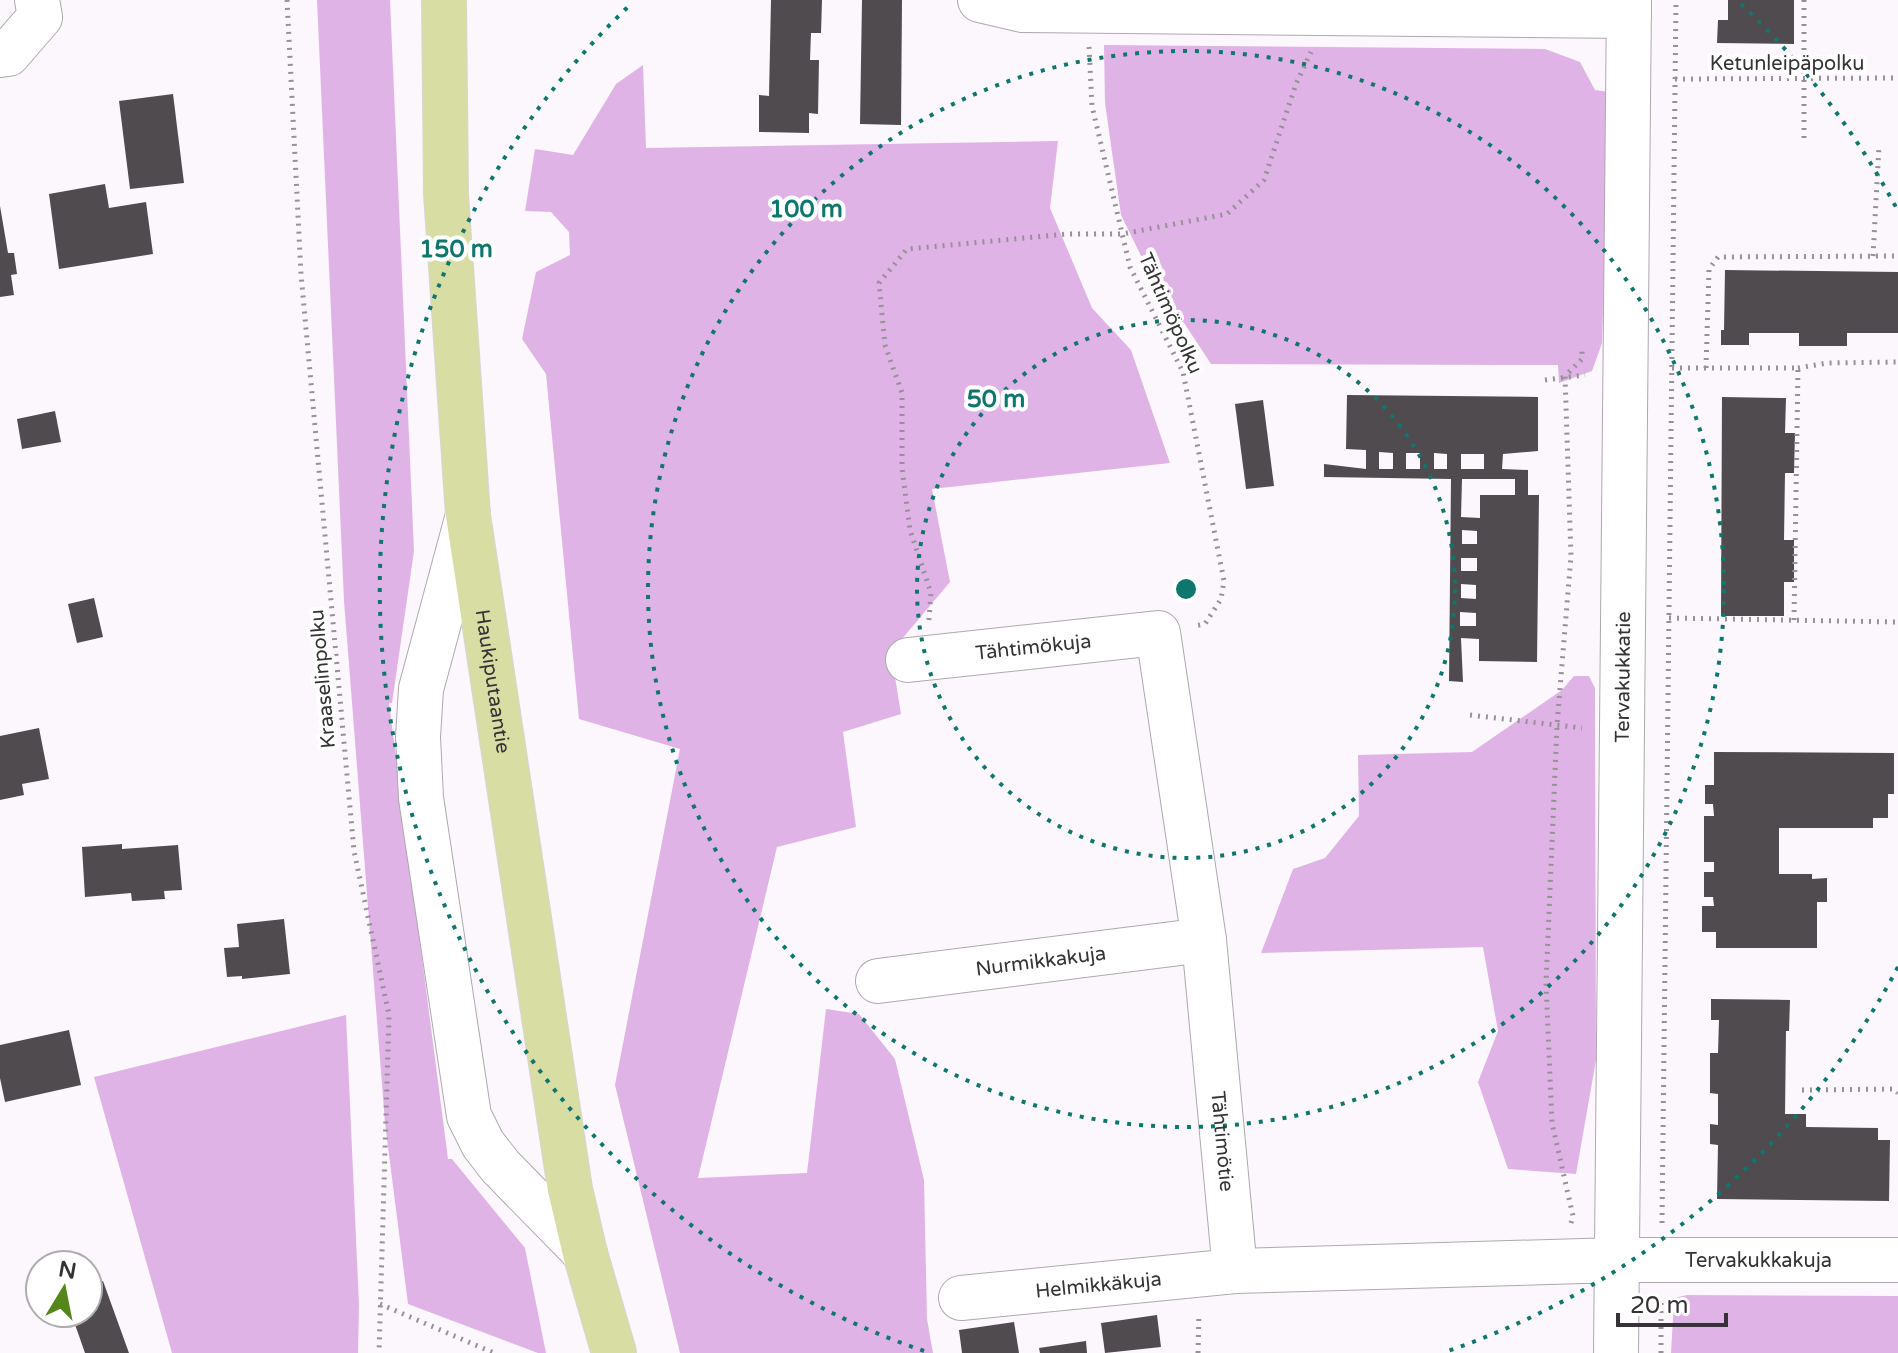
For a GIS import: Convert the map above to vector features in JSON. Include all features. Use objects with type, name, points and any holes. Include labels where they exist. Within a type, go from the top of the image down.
[{"type":"main road","name":"Haukiputaantie","points":[[444,0],[446,194],[468,515],[570,1189],[614,1353]]},
{"type":"street","points":[[0,55],[8,54],[40,17],[37,0]]},
{"type":"street","points":[[980,0],[1023,10],[1117,7],[1310,20],[1629,8]]},
{"type":"street","name":"Tervakukkatie","points":[[1616,1353],[1629,8]]},
{"type":"street","points":[[468,515],[421,689],[418,737],[421,798],[469,1116],[483,1144],[500,1166],[585,1253]]},
{"type":"street","name":"Tähtimökuja","points":[[908,660],[1158,633]]},
{"type":"street","name":"Tähtimötie","points":[[1158,633],[1204,940],[1235,1271]]},
{"type":"street","name":"Nurmikkakuja","points":[[878,981],[1204,940]]},
{"type":"street","points":[[1235,1271],[1617,1260]]},
{"type":"street","name":"Tervakukkakuja","points":[[1617,1260],[1898,1260]]},
{"type":"street","name":"Helmikkäkuja","points":[[961,1298],[1235,1271]]},
{"type":"path","name":"Kraaselinpolku","points":[[287,0],[301,274],[354,851],[389,1015],[379,1353]]},
{"type":"path","points":[[1661,1353],[1676,0]]},
{"type":"path","points":[[1804,0],[1804,144]]},
{"type":"path","name":"Tähtimöpolku","points":[[1117,7],[1092,106],[1130,267],[1183,372],[1224,581],[1221,599],[1205,624],[1158,633]]},
{"type":"path","points":[[908,660],[929,625],[931,593],[910,530],[902,468],[902,393],[885,345],[879,283],[907,249],[1067,234],[1122,234],[1227,214],[1264,180],[1296,84],[1310,20]]},
{"type":"path","name":"Ketunleipäpolku","points":[[1676,79],[1898,78]]},
{"type":"path","points":[[1873,256],[1879,146]]},
{"type":"path","points":[[1706,368],[1709,269],[1718,257],[1898,256]]},
{"type":"path","points":[[1562,1261],[1573,1216],[1552,1123],[1546,983],[1557,725],[1571,556],[1565,376],[1582,359],[1582,343]]},
{"type":"path","points":[[1672,368],[1798,368],[1827,363],[1898,362]]},
{"type":"path","points":[[1794,620],[1798,368]]},
{"type":"path","points":[[1669,618],[1898,622]]},
{"type":"path","points":[[1470,715],[1623,732]]},
{"type":"path","points":[[1802,1090],[1894,1089],[1898,1093]]},
{"type":"path","points":[[380,1304],[494,1353]]},
{"type":"shaded area","points":[[317,0],[390,0],[414,551],[392,703],[389,703],[448,1159],[452,1159],[525,1248],[546,1353],[538,1353],[408,1304],[385,1123],[344,601]]},
{"type":"shaded area","points":[[1104,45],[1545,49],[1580,62],[1595,90],[1609,92],[1602,343],[1592,371],[1559,383],[1558,365],[1211,364],[1144,262],[1121,215],[1105,103]]},
{"type":"shaded area","points":[[643,65],[646,148],[1058,141],[1050,208],[1092,308],[1131,350],[1170,463],[932,489],[950,582],[891,652],[901,714],[843,732],[856,827],[777,847],[698,1178],[807,1173],[826,1009],[859,1014],[895,1059],[924,1180],[927,1319],[933,1353],[680,1353],[615,1085],[680,749],[579,719],[546,374],[522,339],[536,272],[570,255],[569,232],[551,212],[525,211],[535,149],[573,155],[616,84]]},
{"type":"shaded area","points":[[1574,676],[1589,676],[1595,688],[1596,1060],[1576,1174],[1508,1169],[1478,1082],[1498,1031],[1483,947],[1261,953],[1293,869],[1325,858],[1359,816],[1358,755],[1472,752],[1562,690]]},
{"type":"shaded area","points":[[346,1015],[359,1305],[358,1353],[172,1353],[94,1077]]},
{"type":"shaded area","points":[[1687,1295],[1898,1296],[1898,1353],[1671,1353],[1674,1301]]},
{"type":"building","points":[[771,0],[822,0],[821,33],[811,33],[810,60],[819,60],[818,114],[809,113],[809,133],[759,132],[759,95],[769,96]]},
{"type":"building","points":[[862,0],[902,0],[901,125],[860,124]]},
{"type":"building","points":[[1728,0],[1794,0],[1794,44],[1717,43],[1718,20],[1728,20]]},
{"type":"building","points":[[173,94],[184,183],[130,189],[119,101]]},
{"type":"building","points":[[105,184],[109,208],[146,202],[153,254],[59,269],[49,194]]},
{"type":"building","points":[[0,206],[8,253],[14,253],[17,274],[11,275],[14,295],[0,297]]},
{"type":"building","points":[[1725,270],[1898,272],[1898,333],[1847,333],[1847,346],[1799,346],[1799,333],[1749,333],[1749,345],[1721,345]]},
{"type":"building","points":[[1347,395],[1538,397],[1538,451],[1503,454],[1502,469],[1528,470],[1528,495],[1539,495],[1537,662],[1479,661],[1479,639],[1461,638],[1463,682],[1449,681],[1451,479],[1324,477],[1324,464],[1366,469],[1366,450],[1346,449]],"holes":[[[1379,452],[1393,453],[1393,469],[1379,469]],[[1406,453],[1420,453],[1420,469],[1406,469]],[[1434,453],[1447,454],[1447,469],[1434,469]],[[1461,454],[1484,454],[1484,469],[1461,469]],[[1462,479],[1515,479],[1515,495],[1480,495],[1480,518],[1461,517]],[[1462,530],[1477,531],[1477,544],[1462,544]],[[1461,558],[1477,558],[1477,571],[1461,571]],[[1461,584],[1476,585],[1476,599],[1461,598]],[[1460,612],[1476,613],[1476,626],[1460,626]]]},
{"type":"building","points":[[1722,397],[1786,398],[1785,433],[1795,433],[1794,473],[1785,473],[1784,540],[1794,540],[1794,582],[1784,582],[1784,616],[1721,616]]},
{"type":"building","points":[[1263,400],[1274,486],[1246,489],[1235,404]]},
{"type":"building","points":[[55,411],[61,442],[22,449],[17,419]]},
{"type":"building","points":[[94,598],[103,637],[77,643],[68,604]]},
{"type":"building","points":[[39,728],[49,779],[22,784],[24,795],[0,800],[0,736]]},
{"type":"building","points":[[1714,752],[1894,753],[1894,794],[1888,794],[1888,818],[1873,818],[1873,828],[1779,828],[1779,874],[1812,874],[1812,879],[1827,878],[1827,902],[1817,902],[1817,948],[1716,948],[1716,932],[1702,932],[1702,906],[1714,906],[1713,897],[1704,897],[1704,872],[1714,872],[1714,862],[1704,862],[1704,816],[1714,816],[1713,804],[1705,804],[1705,785],[1714,785]]},
{"type":"building","points":[[122,844],[122,849],[178,845],[182,890],[164,891],[165,899],[132,901],[131,893],[85,897],[82,847]]},
{"type":"building","points":[[284,919],[290,974],[242,979],[242,976],[227,977],[224,948],[239,947],[237,924]]},
{"type":"building","points":[[1711,999],[1790,1000],[1789,1031],[1786,1031],[1785,1114],[1806,1114],[1806,1127],[1878,1128],[1878,1140],[1890,1140],[1889,1201],[1717,1199],[1718,1145],[1710,1144],[1710,1124],[1718,1125],[1718,1094],[1710,1093],[1710,1053],[1718,1053],[1719,1020],[1711,1020]]},
{"type":"building","points":[[69,1030],[81,1085],[5,1102],[0,1078],[0,1045]]},
{"type":"building","points":[[104,1284],[129,1353],[85,1353],[77,1329],[104,1329]]},
{"type":"building","points":[[1157,1315],[1161,1347],[1105,1353],[1101,1323]]},
{"type":"building","points":[[1014,1322],[1019,1353],[962,1353],[959,1330]]},
{"type":"building","points":[[1086,1341],[1087,1353],[1040,1353],[1039,1348]]}]
